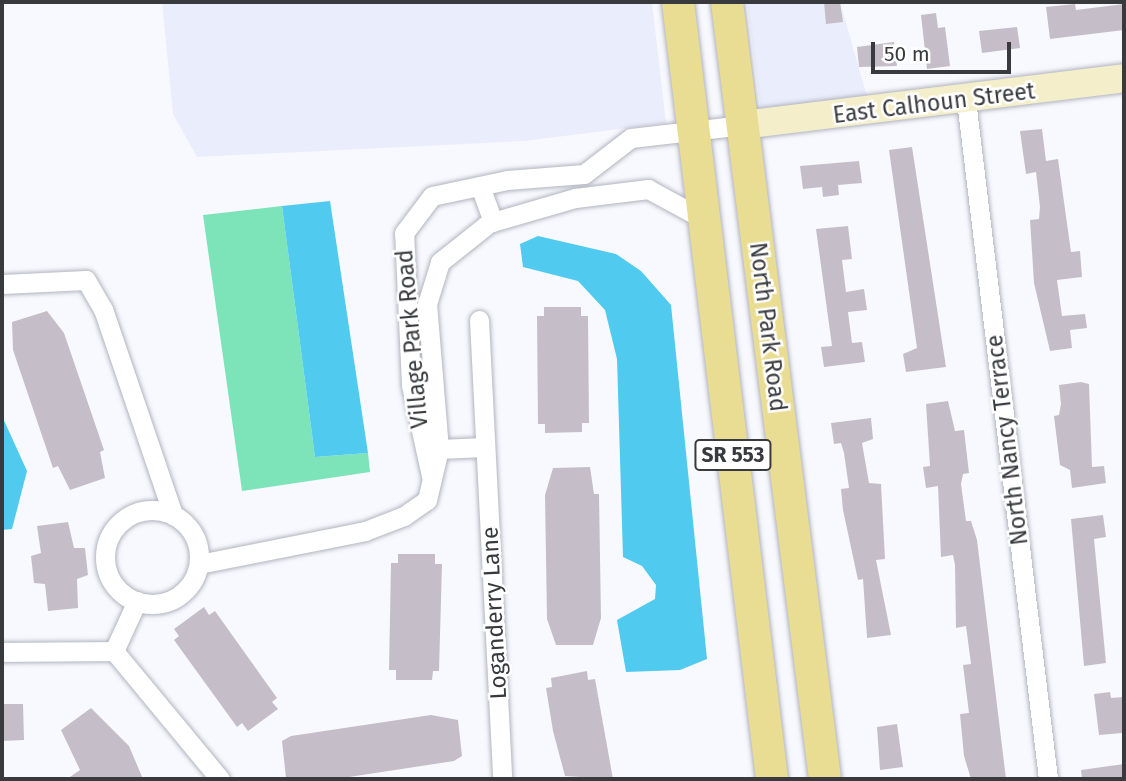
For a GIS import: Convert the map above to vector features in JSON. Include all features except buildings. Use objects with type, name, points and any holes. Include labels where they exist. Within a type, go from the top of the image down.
[{"type":"main road","name":"SR 553","points":[[678,2],[772,779]]},
{"type":"main road","name":"SR 553","points":[[727,2],[743,125]]},
{"type":"main road","name":"North Park Road","points":[[743,125],[825,779]]},
{"type":"street","name":"East Calhoun Street","points":[[743,125],[965,100],[1124,78]]},
{"type":"street","name":"North Nancy Terrace","points":[[965,100],[1048,779]]},
{"type":"street","points":[[588,196],[584,174],[631,138],[743,125]]},
{"type":"street","name":"Village Park Road","points":[[432,479],[411,385],[404,233],[432,196],[480,186],[584,174]]},
{"type":"street","points":[[480,186],[492,222]]},
{"type":"street","name":"Village Park Road","points":[[199,564],[365,531],[404,516],[427,499],[439,449],[430,296],[440,262],[492,222],[588,196],[648,189],[705,220]]},
{"type":"street","points":[[2,285],[86,280],[103,309],[173,515],[191,530],[199,564],[188,588],[176,598],[161,604],[137,601],[109,577],[105,554],[111,532],[135,512],[173,515]]},
{"type":"street","points":[[405,296],[430,296]]},
{"type":"street","name":"Loganderry Lane","points":[[479,320],[502,779]]},
{"type":"street","points":[[439,449],[485,447]]},
{"type":"street","points":[[114,651],[137,601]]},
{"type":"street","points":[[2,652],[114,651]]},
{"type":"street","points":[[114,651],[220,779]]},
{"type":"shaded area","points":[[162,2],[652,2],[666,123],[525,141],[197,157],[173,114]]},
{"type":"shaded area","points":[[747,2],[840,2],[868,100],[761,112]]},
{"type":"green space","points":[[282,206],[315,457],[368,453],[370,472],[242,491],[203,215]]},
{"type":"water","points":[[330,201],[368,453],[315,457],[282,206]]},
{"type":"water","points":[[538,236],[616,254],[641,271],[671,305],[707,659],[680,670],[626,672],[617,620],[655,599],[656,585],[642,566],[623,557],[617,359],[605,310],[578,281],[523,267],[520,244]]},
{"type":"water","points":[[2,416],[27,471],[12,529],[2,530]]}]
